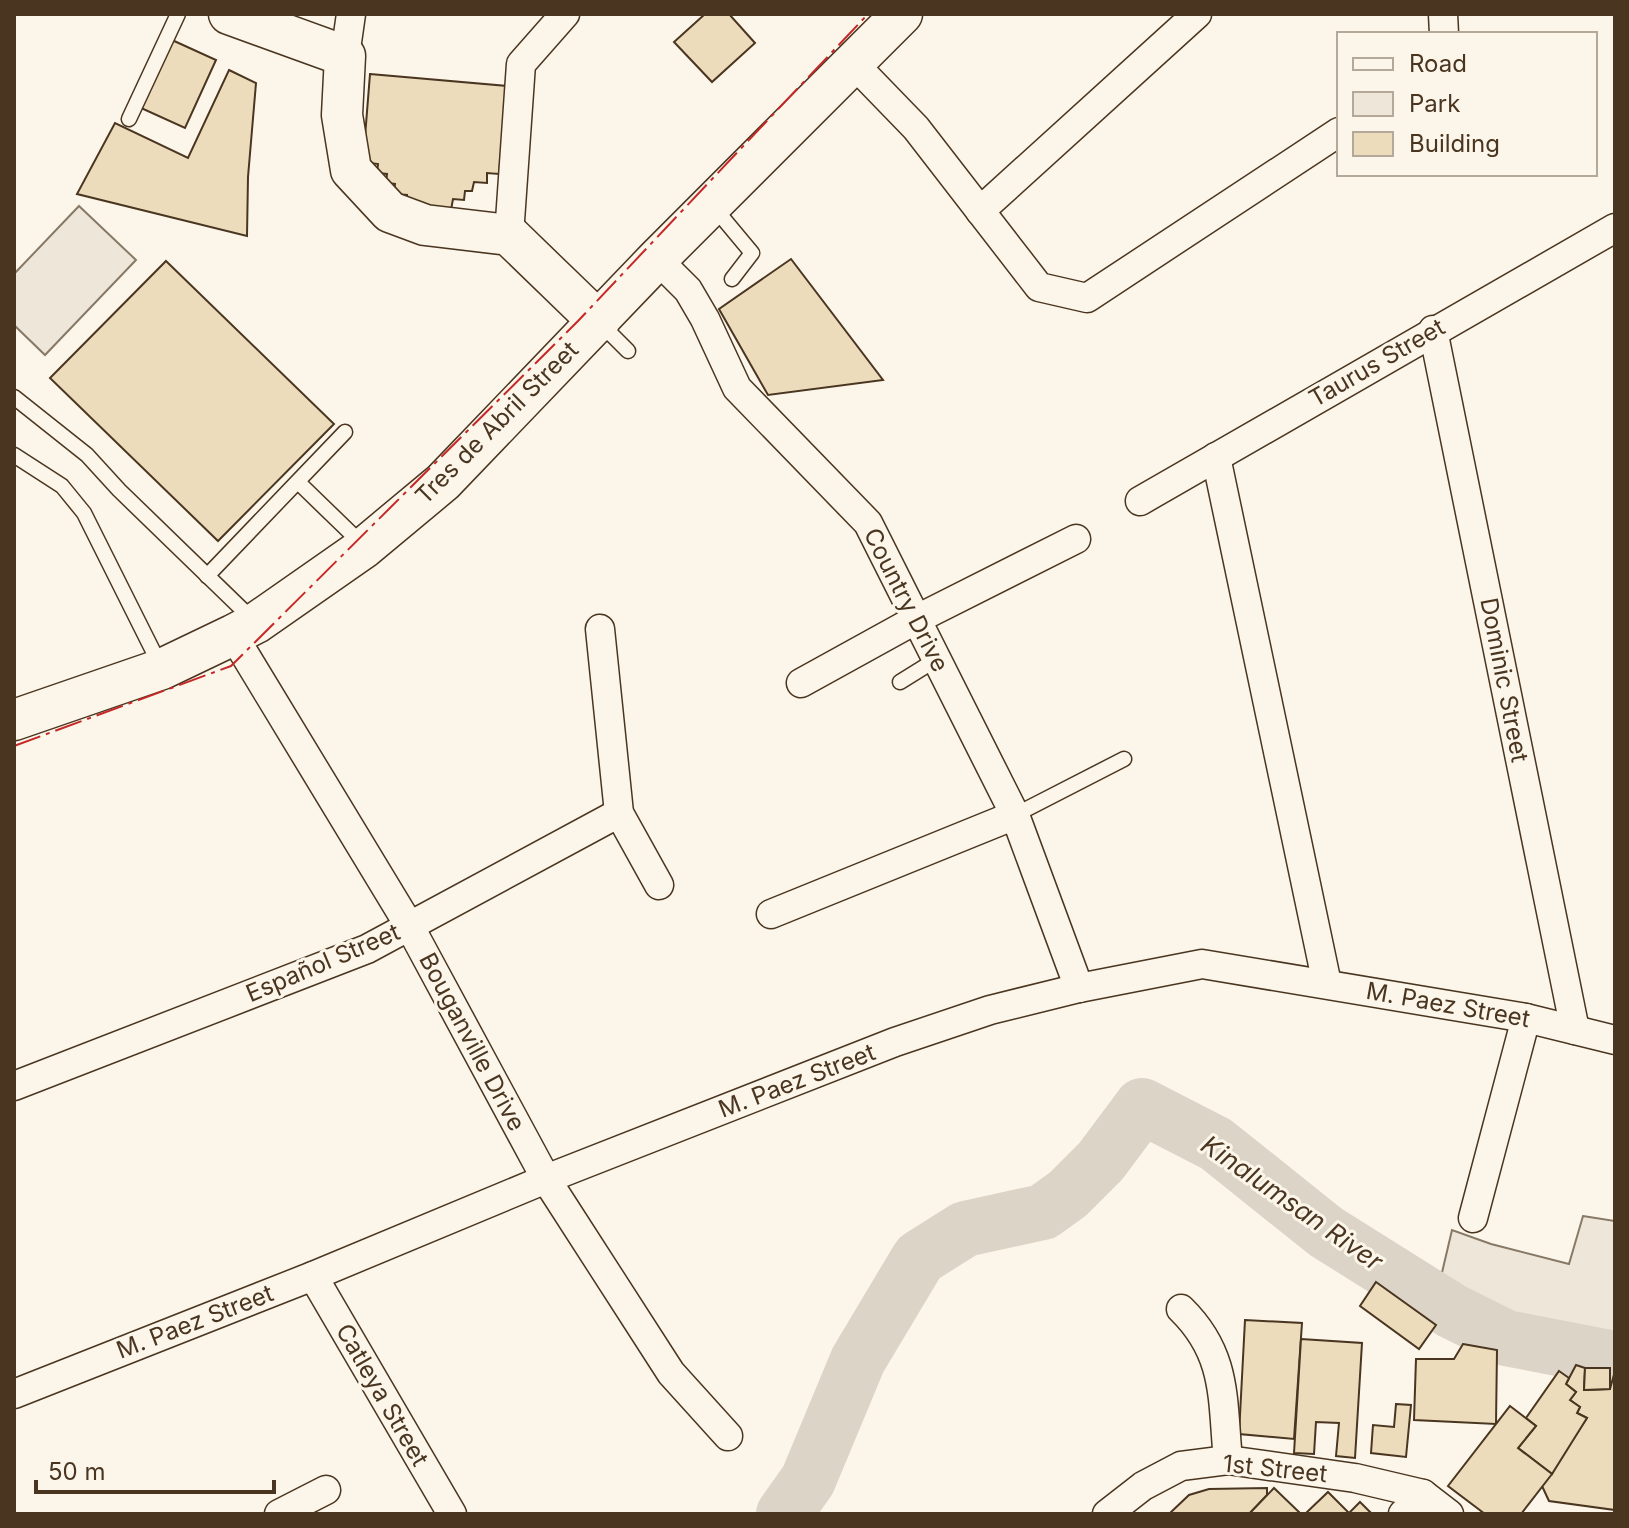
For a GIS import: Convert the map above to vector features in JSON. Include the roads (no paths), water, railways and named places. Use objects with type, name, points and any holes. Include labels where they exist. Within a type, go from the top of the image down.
[{"type":"street","points":[[229,14],[345,56]]},
{"type":"street","points":[[351,14],[342,115],[351,170],[390,212],[425,225],[509,235],[599,322]]},
{"type":"street","points":[[509,235],[521,64],[565,14]]},
{"type":"street","name":"Tres de Abril Street","points":[[14,720],[162,669],[244,629],[365,547],[443,482],[657,259],[902,14]]},
{"type":"street","points":[[980,211],[1197,14]]},
{"type":"street","points":[[854,64],[916,128],[1039,287],[1087,298],[1337,133]]},
{"type":"street","name":"Taurus Street","points":[[1140,501],[1615,228]]},
{"type":"street","name":"Country Drive","points":[[657,259],[688,290],[737,388],[868,523],[1015,815],[1079,988]]},
{"type":"street","name":"Dominic Street","points":[[1433,330],[1575,1030]]},
{"type":"street","points":[[1216,457],[1327,984]]},
{"type":"street","points":[[801,683],[917,619],[1076,539]]},
{"type":"street","name":"Bouganville Drive","points":[[244,629],[546,1179],[671,1373],[728,1436]]},
{"type":"street","points":[[600,629],[619,813],[659,885]]},
{"type":"street","name":"Español Street","points":[[14,1086],[367,949],[619,813]]},
{"type":"street","points":[[771,914],[1015,815]]},
{"type":"street","name":"M. Paez Street","points":[[14,1394],[895,1042],[990,1010],[1079,988],[1202,964],[1526,1018],[1615,1040]]},
{"type":"street","points":[[1473,1218],[1526,1018]]},
{"type":"street","name":"Catleya Street","points":[[313,1276],[452,1514]]},
{"type":"street","points":[[1181,1309],[1214,1353],[1222,1386],[1228,1460]]},
{"type":"street","name":"1st Street","points":[[1107,1514],[1143,1486],[1181,1466],[1228,1460],[1355,1478],[1423,1494],[1449,1514]]},
{"type":"street","points":[[279,1514],[326,1490]]},
{"type":"street","points":[[1403,1514],[1423,1494]]},
{"type":"lane","points":[[129,119],[178,14]]},
{"type":"lane","points":[[712,205],[752,253],[732,279]]},
{"type":"lane","points":[[599,322],[628,351]]},
{"type":"lane","points":[[14,397],[87,455],[207,576],[244,629]]},
{"type":"lane","points":[[207,576],[345,432]]},
{"type":"lane","points":[[14,455],[62,486],[84,513],[162,669]]},
{"type":"lane","points":[[298,482],[365,547]]},
{"type":"lane","points":[[900,682],[937,659]]},
{"type":"lane","points":[[1015,815],[1124,759]]},
{"type":"waterway","name":"Kinalumsan River","points":[[784,1514],[808,1480],[858,1360],[919,1258],[965,1229],[1043,1212],[1068,1194],[1101,1161],[1142,1106],[1216,1144],[1326,1232],[1452,1311],[1506,1338],[1615,1359]]}]
